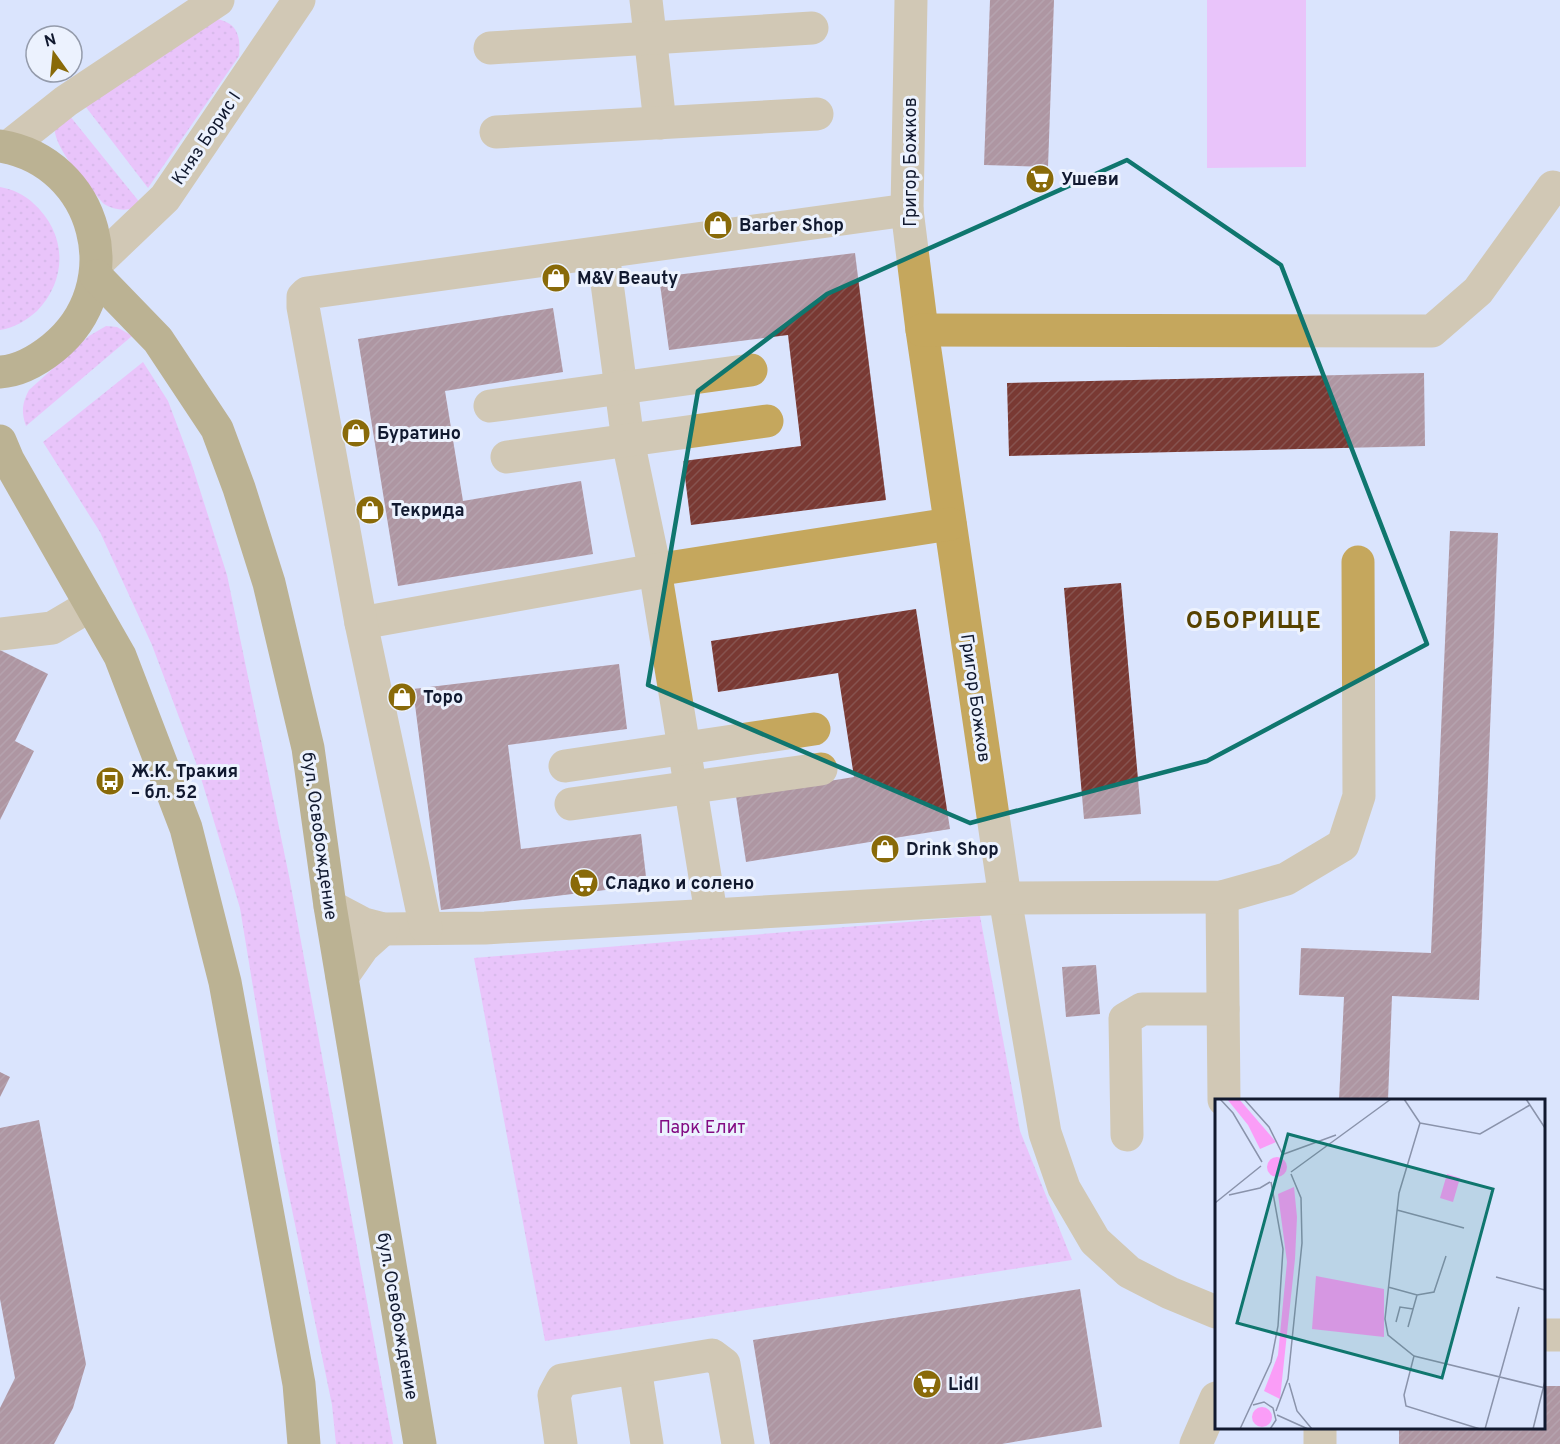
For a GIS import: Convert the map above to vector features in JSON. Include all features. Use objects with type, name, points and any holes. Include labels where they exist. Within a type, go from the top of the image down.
[{"type":"main road","points":[[0,372],[7,372],[39,359],[66,338],[86,309],[97,270],[94,232],[82,202],[63,177],[37,159],[4,147]]},
{"type":"main road","name":"бул. Освобождение","points":[[97,270],[158,340],[217,429],[239,488],[269,583],[308,748],[330,906],[420,1444]]},
{"type":"main road","points":[[0,441],[8,460],[120,656],[186,828],[220,960],[299,1384],[304,1444]]},
{"type":"street","points":[[4,147],[66,101],[218,0]]},
{"type":"street","name":"Княз Борис I","points":[[97,270],[165,198],[300,0]]},
{"type":"street","points":[[646,0],[660,123]]},
{"type":"street","name":"Григор Божков","points":[[911,0],[907,210],[922,330],[1005,898],[1045,1133],[1064,1188],[1095,1241],[1129,1272],[1170,1293],[1215,1312]]},
{"type":"street","points":[[490,48],[812,28]]},
{"type":"street","points":[[496,132],[817,114]]},
{"type":"street","points":[[922,330],[1432,331],[1478,291],[1553,187]]},
{"type":"street","points":[[426,928],[361,623],[303,297],[307,293],[907,210]]},
{"type":"street","points":[[603,253],[628,441],[655,570],[711,913]]},
{"type":"street","points":[[490,406],[751,370]]},
{"type":"street","points":[[507,457],[767,421]]},
{"type":"street","points":[[361,623],[655,570],[950,524]]},
{"type":"street","points":[[330,906],[364,924],[383,929],[485,928],[711,913],[1005,898],[1222,897],[1286,879],[1343,845],[1359,796],[1358,562]]},
{"type":"street","points":[[0,634],[52,628],[91,605]]},
{"type":"street","points":[[565,766],[814,729]]},
{"type":"street","points":[[571,804],[821,769]]},
{"type":"street","points":[[1222,897],[1224,1099]]},
{"type":"street","points":[[342,977],[363,947],[383,929]]},
{"type":"street","points":[[1126,1135],[1125,1019],[1142,1009],[1223,1009]]},
{"type":"street","points":[[561,1444],[554,1395],[562,1380],[712,1355],[724,1364],[738,1444]]},
{"type":"street","points":[[635,1368],[647,1444]]},
{"type":"street","points":[[1196,1444],[1215,1400]]},
{"type":"highlighted area","points":[[1127,160],[1281,265],[1427,644],[1207,761],[970,823],[648,685],[698,391],[827,294]]},
{"type":"green space","points":[[1207,0],[1306,0],[1306,167],[1207,168]]},
{"type":"green space","points":[[211,18],[226,22],[235,30],[239,41],[239,56],[148,188],[79,98]]},
{"type":"green space","points":[[65,110],[141,204],[128,209],[118,209],[104,204],[80,176],[57,141],[55,130],[57,120]]},
{"type":"green space","points":[[0,187],[26,197],[44,215],[52,228],[59,256],[54,285],[37,311],[20,323],[0,330]]},
{"type":"green space","points":[[106,326],[117,327],[132,336],[26,426],[23,408],[29,390],[89,336]]},
{"type":"green space","points":[[143,362],[168,401],[191,462],[227,575],[289,876],[393,1444],[336,1444],[332,1405],[280,1151],[240,908],[198,768],[152,645],[100,532],[43,442]]},
{"type":"green space","name":"Парк Елит","points":[[980,916],[1020,1131],[1072,1260],[545,1341],[474,958]]},
{"type":"building","points":[[990,0],[1054,0],[1048,167],[984,165]]},
{"type":"building","points":[[855,253],[886,500],[691,525],[683,461],[801,446],[788,335],[669,350],[659,277]]},
{"type":"building","points":[[553,308],[563,372],[445,391],[463,501],[581,481],[593,554],[398,586],[358,339]]},
{"type":"building","points":[[1424,373],[1425,446],[1009,456],[1007,383]]},
{"type":"building","points":[[1450,531],[1498,533],[1479,1000],[1392,996],[1388,1099],[1339,1099],[1344,997],[1299,995],[1301,948],[1431,953]]},
{"type":"building","points":[[1121,583],[1141,814],[1084,819],[1064,588]]},
{"type":"building","points":[[916,609],[950,829],[746,862],[736,796],[854,777],[838,673],[718,692],[711,641]]},
{"type":"building","points":[[0,650],[48,674],[15,741],[34,751],[0,820]]},
{"type":"building","points":[[619,664],[627,729],[508,745],[521,849],[641,834],[647,885],[441,910],[413,689]]},
{"type":"building","points":[[1096,965],[1100,1014],[1066,1017],[1062,967]]},
{"type":"building","points":[[0,1072],[10,1077],[0,1097]]},
{"type":"building","points":[[39,1120],[86,1364],[73,1408],[54,1444],[0,1444],[0,1408],[15,1378],[0,1299],[0,1128]]},
{"type":"building","name":"Lidl","points":[[1080,1289],[1102,1427],[1002,1444],[770,1444],[753,1340]]},
{"type":"building","points":[[1545,1386],[1560,1386],[1560,1444],[1399,1444],[1399,1429],[1545,1429]]},
{"type":"place","name":"Ушеви","points":[[1040,179]]},
{"type":"place","name":"Barber Shop","points":[[718,225]]},
{"type":"place","name":"M&V Beauty","points":[[556,278]]},
{"type":"place","name":"Буратино","points":[[356,433]]},
{"type":"place","name":"Текрида","points":[[370,510]]},
{"type":"place","name":"Торо","points":[[402,697]]},
{"type":"place","name":"Ж.К. Тракия – бл. 52","points":[[110,781]]},
{"type":"place","name":"Drink Shop","points":[[885,849]]},
{"type":"place","name":"Сладко и солено","points":[[584,883]]},
{"type":"place","name":"Lidl","points":[[927,1384]]},
{"type":"district","name":"ОБОРИЩЕ","points":[[1254,620]]}]
